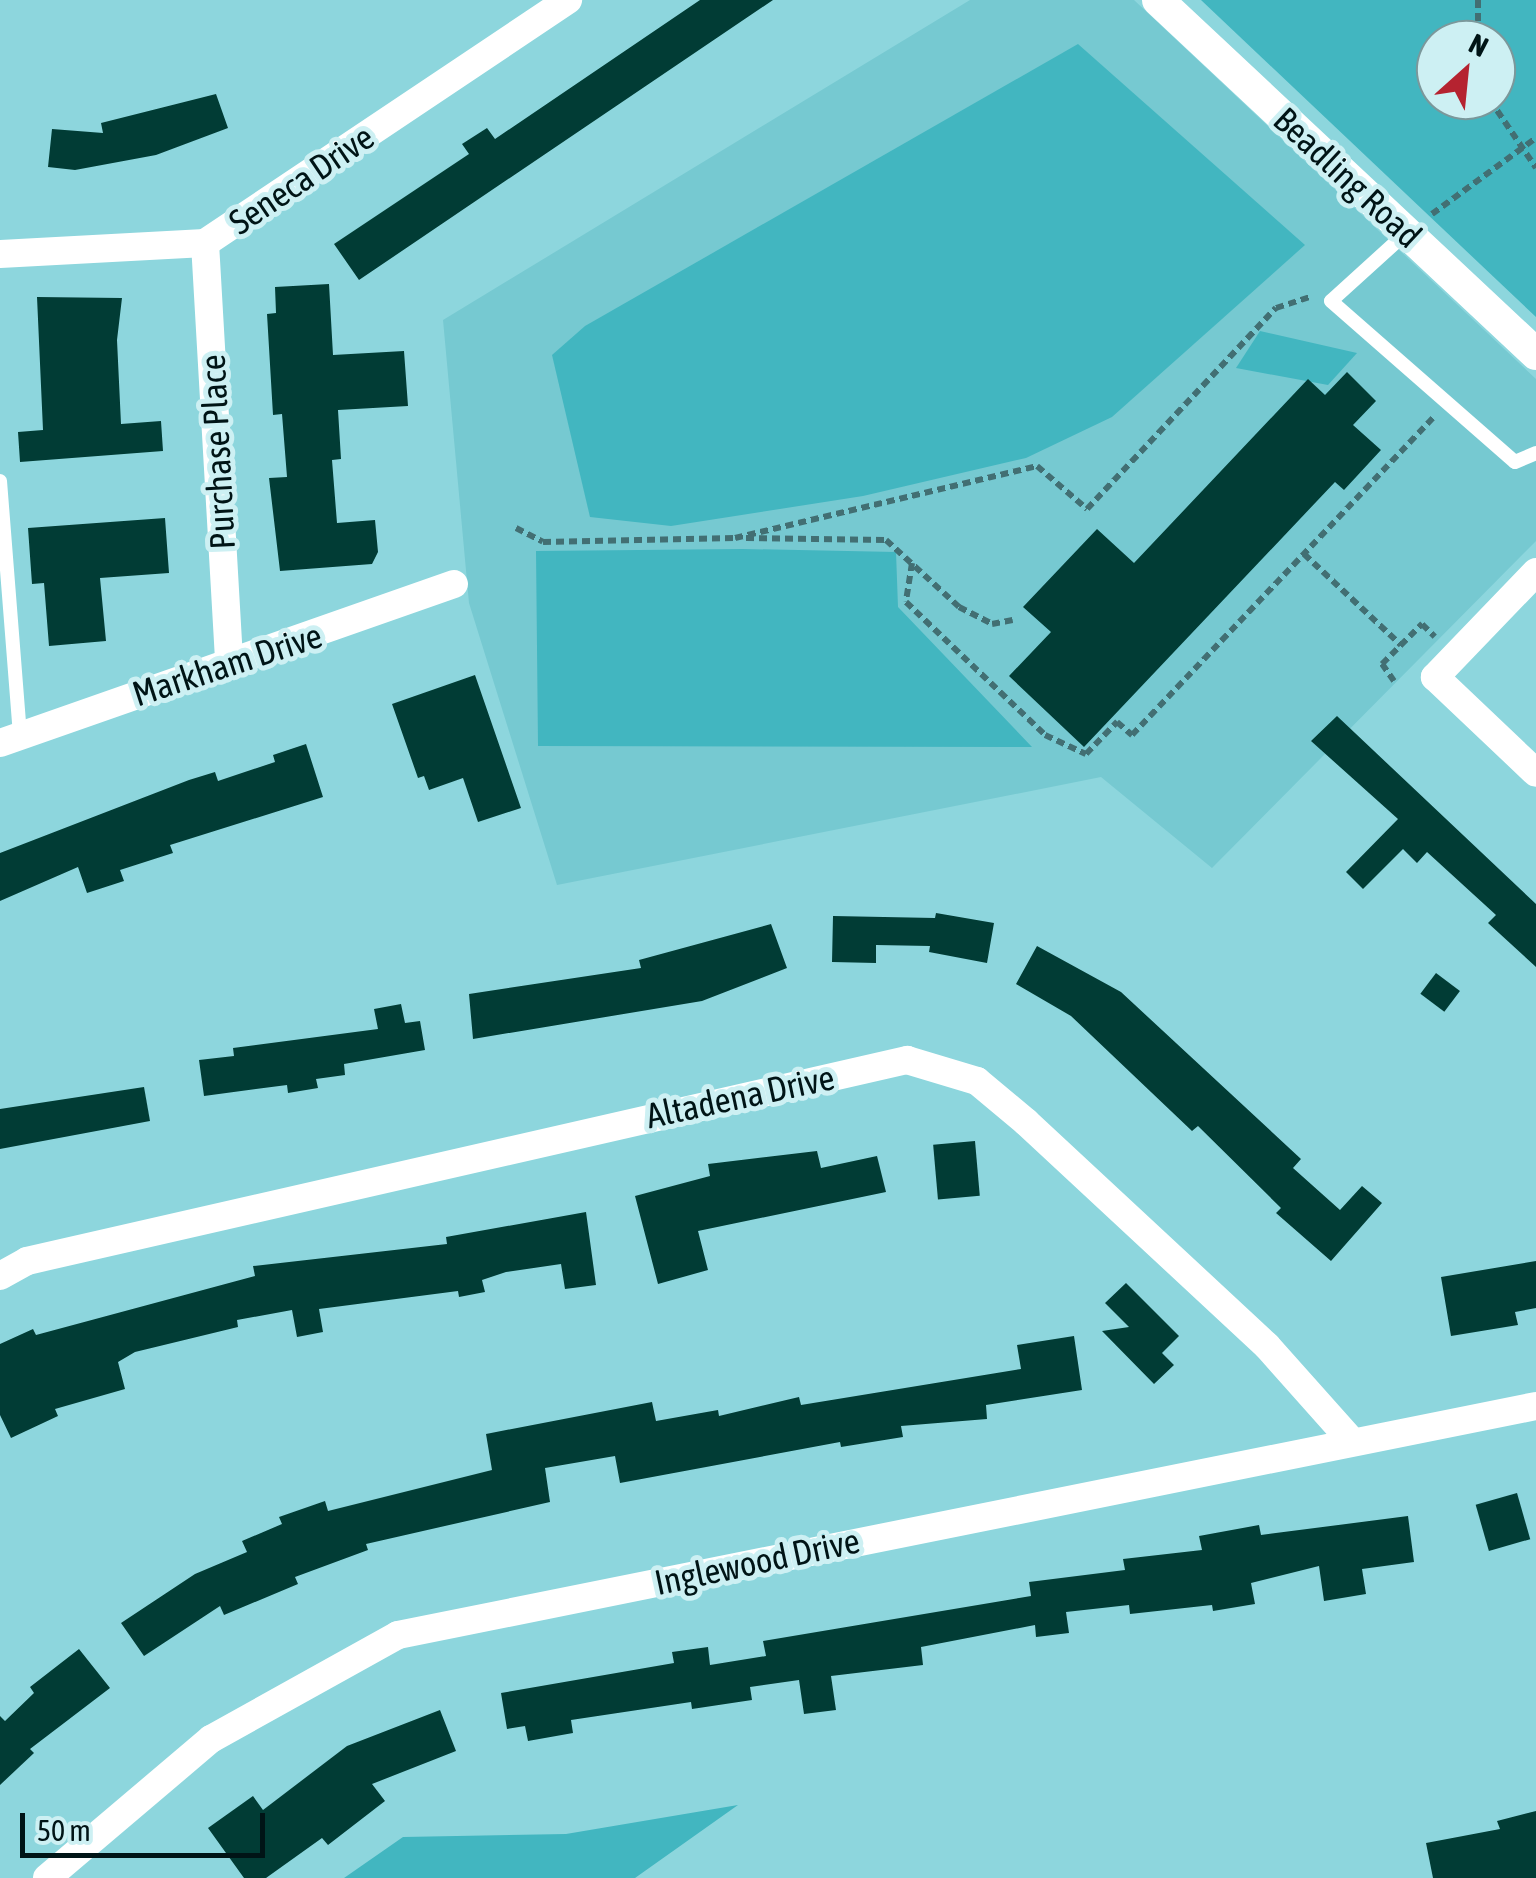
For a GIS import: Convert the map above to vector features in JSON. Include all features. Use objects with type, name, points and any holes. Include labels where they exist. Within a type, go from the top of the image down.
[{"type":"street","name":"Seneca Drive","points":[[0,254],[205,243],[568,0]]},
{"type":"street","name":"Beadling Road","points":[[1158,0],[1415,226],[1536,354]]},
{"type":"street","name":"Purchase Place","points":[[205,243],[229,662]]},
{"type":"street","points":[[1536,572],[1436,677],[1536,773]]},
{"type":"street","name":"Markham Drive","points":[[10,739],[454,584]]},
{"type":"street","name":"Altadena Drive","points":[[0,1276],[65,1252],[908,1060],[978,1081],[1026,1122],[1267,1346],[1350,1438]]},
{"type":"street","name":"Inglewood Drive","points":[[48,1878],[211,1739],[398,1635],[1350,1438],[1536,1406]]},
{"type":"lane","points":[[1415,226],[1331,301],[1515,462],[1536,452]]},
{"type":"lane","points":[[0,481],[10,739]]},
{"type":"path","points":[[1502,120],[1536,168]]},
{"type":"path","points":[[1415,226],[1536,138]]},
{"type":"path","points":[[734,538],[1036,466],[1087,509],[1276,308],[1304,294],[1331,301]]},
{"type":"path","points":[[912,563],[906,602],[1046,735],[1086,754],[1117,722],[1132,735],[1424,428]]},
{"type":"path","points":[[516,528],[543,542],[886,540],[959,607],[992,624],[1012,620]]},
{"type":"path","points":[[1304,554],[1401,646]]},
{"type":"path","points":[[1394,681],[1380,666],[1422,624],[1436,638]]},
{"type":"shaded area","points":[[970,0],[1134,0],[1536,379],[1536,541],[1212,868],[1101,777],[557,885],[469,603],[443,320]]},
{"type":"shaded area","points":[[1201,0],[1536,0],[1536,317]]},
{"type":"shaded area","points":[[1078,44],[1305,245],[1112,417],[1026,458],[863,496],[671,526],[590,517],[552,355],[585,326]]},
{"type":"shaded area","points":[[1260,331],[1357,353],[1328,385],[1236,368]]},
{"type":"shaded area","points":[[536,551],[896,552],[898,607],[1032,747],[538,746]]},
{"type":"shaded area","points":[[738,1805],[635,1878],[344,1878],[403,1837],[566,1834]]},
{"type":"building","points":[[700,0],[773,0],[359,280],[334,244],[469,154],[462,144],[487,128],[495,139]]},
{"type":"building","points":[[216,94],[228,128],[156,155],[75,170],[48,167],[52,129],[103,133],[101,123]]},
{"type":"building","points":[[329,284],[333,355],[404,351],[408,406],[338,410],[341,459],[332,460],[337,523],[375,520],[378,552],[372,564],[280,571],[269,478],[287,477],[282,414],[273,415],[267,314],[276,313],[275,287]]},
{"type":"building","points":[[37,297],[122,298],[117,340],[121,424],[161,421],[163,451],[20,462],[18,432],[43,430]]},
{"type":"building","points":[[1347,372],[1376,401],[1353,425],[1381,450],[1344,490],[1335,482],[1084,747],[1009,676],[1051,632],[1023,607],[1097,529],[1134,563],[1308,379],[1325,395]]},
{"type":"building","points":[[165,518],[169,573],[100,578],[106,641],[49,646],[44,583],[32,584],[28,528]]},
{"type":"building","points":[[475,675],[521,808],[478,822],[463,778],[429,790],[424,776],[418,778],[392,704]]},
{"type":"building","points":[[1337,716],[1536,904],[1536,967],[1488,923],[1496,915],[1427,852],[1417,863],[1403,849],[1363,889],[1346,872],[1398,819],[1311,741]]},
{"type":"building","points":[[306,744],[323,797],[170,845],[173,853],[120,870],[124,881],[87,893],[78,867],[0,901],[0,853],[189,780],[215,772],[218,781],[275,762],[273,755]]},
{"type":"building","points":[[936,913],[994,923],[987,963],[929,952],[930,946],[876,945],[876,963],[832,962],[833,916],[935,918]]},
{"type":"building","points":[[771,924],[787,968],[702,1001],[473,1039],[469,994],[641,968],[639,960]]},
{"type":"building","points":[[1037,946],[1121,992],[1301,1159],[1293,1168],[1340,1210],[1362,1186],[1382,1203],[1331,1261],[1276,1213],[1281,1208],[1198,1126],[1192,1131],[1071,1016],[1016,984]]},
{"type":"building","points":[[1436,973],[1460,991],[1444,1012],[1420,994]]},
{"type":"building","points":[[401,1004],[405,1023],[420,1021],[425,1050],[344,1064],[345,1075],[316,1079],[318,1088],[288,1093],[287,1085],[204,1096],[199,1060],[234,1056],[233,1048],[378,1029],[374,1009]]},
{"type":"building","points":[[144,1087],[150,1121],[0,1149],[0,1109]]},
{"type":"building","points":[[975,1141],[980,1196],[938,1199],[933,1145]]},
{"type":"building","points":[[817,1151],[821,1168],[877,1156],[886,1192],[698,1231],[708,1270],[658,1284],[635,1196],[710,1176],[708,1164]]},
{"type":"building","points":[[586,1212],[596,1285],[565,1289],[561,1264],[506,1272],[482,1280],[485,1292],[459,1297],[458,1291],[319,1309],[323,1332],[297,1337],[292,1310],[237,1320],[238,1327],[135,1352],[118,1362],[125,1389],[55,1409],[58,1416],[11,1438],[0,1415],[0,1344],[33,1329],[36,1335],[255,1276],[253,1266],[447,1244],[446,1237]]},
{"type":"building","points":[[1536,1261],[1536,1308],[1515,1312],[1518,1325],[1451,1336],[1441,1277]]},
{"type":"building","points":[[1126,1283],[1179,1336],[1162,1353],[1174,1365],[1154,1384],[1102,1331],[1129,1327],[1105,1303]]},
{"type":"building","points":[[1074,1336],[1082,1390],[986,1405],[987,1419],[901,1426],[903,1437],[841,1447],[840,1442],[620,1483],[615,1456],[545,1468],[550,1502],[366,1544],[368,1550],[295,1577],[298,1584],[224,1615],[220,1606],[144,1656],[121,1623],[195,1574],[247,1552],[242,1541],[282,1524],[279,1517],[325,1501],[328,1511],[492,1470],[486,1434],[652,1402],[656,1421],[718,1410],[719,1416],[799,1397],[801,1405],[1021,1369],[1017,1345]]},
{"type":"building","points":[[1517,1493],[1530,1539],[1489,1551],[1476,1505]]},
{"type":"building","points":[[1408,1516],[1414,1562],[1362,1569],[1366,1594],[1324,1601],[1319,1566],[1251,1583],[1255,1604],[1213,1611],[1212,1605],[1130,1614],[1129,1605],[1066,1612],[1069,1633],[1036,1637],[1035,1625],[921,1647],[923,1665],[831,1676],[836,1710],[804,1714],[799,1680],[750,1687],[752,1700],[692,1709],[691,1702],[571,1720],[573,1733],[528,1741],[525,1726],[507,1729],[501,1693],[674,1663],[672,1652],[708,1647],[710,1665],[766,1656],[763,1641],[1031,1596],[1029,1582],[1125,1570],[1123,1559],[1202,1550],[1199,1536],[1259,1525],[1261,1535]]},
{"type":"building","points":[[79,1649],[110,1688],[30,1749],[34,1753],[0,1785],[0,1716],[5,1721],[34,1693],[30,1687]]},
{"type":"building","points":[[440,1710],[456,1751],[372,1784],[385,1801],[328,1845],[322,1838],[266,1878],[244,1878],[208,1828],[253,1796],[263,1810],[347,1746]]},
{"type":"building","points":[[1536,1811],[1536,1878],[1433,1878],[1426,1843],[1500,1829],[1497,1821]]}]
